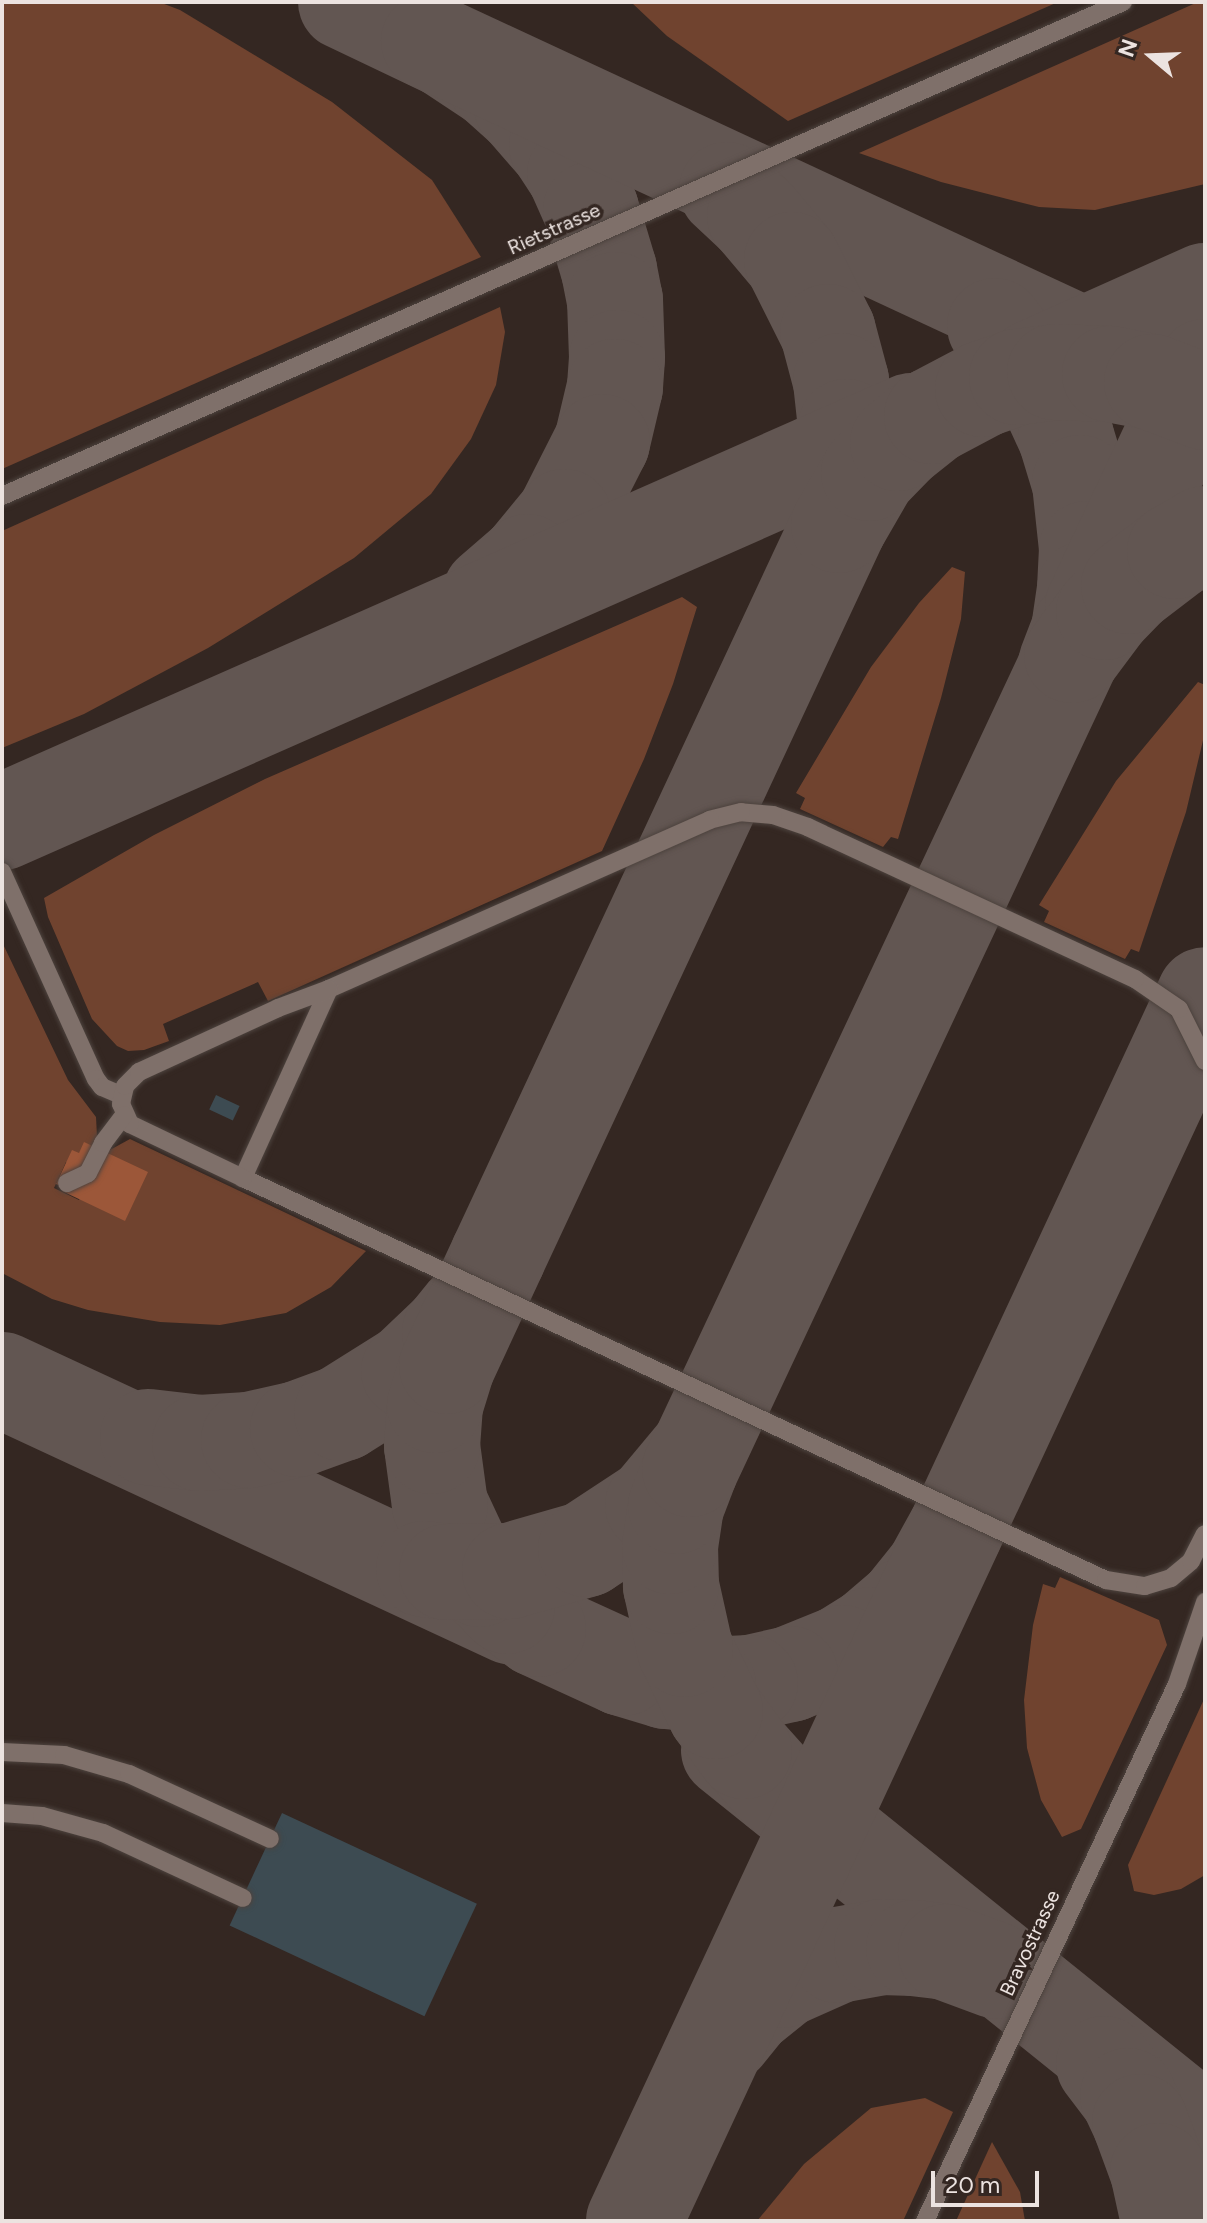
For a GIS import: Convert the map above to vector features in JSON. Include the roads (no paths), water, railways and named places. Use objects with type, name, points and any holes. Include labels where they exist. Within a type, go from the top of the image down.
[{"type":"lane","name":"Rietstrasse","points":[[2,496],[1123,2]]},
{"type":"lane","points":[[1205,1061],[1179,1009],[1135,979],[808,827],[760,812],[741,812],[710,820],[329,989],[278,1008],[139,1072],[121,1095],[124,1115],[138,1130],[1106,1580],[1133,1586],[1171,1578],[1191,1561],[1205,1534]]},
{"type":"lane","points":[[2,872],[96,1079],[102,1087],[121,1095]]},
{"type":"lane","points":[[243,1178],[329,989]]},
{"type":"lane","points":[[67,1183],[88,1173],[103,1143],[124,1115]]},
{"type":"lane","name":"Bravostrasse","points":[[925,2221],[1177,1684],[1205,1602]]},
{"type":"lane","name":"Bravostrasse","points":[[1177,1684],[1205,1640]]},
{"type":"lane","points":[[2,1752],[64,1755],[129,1774],[270,1839]]},
{"type":"lane","points":[[2,1813],[42,1816],[103,1833],[243,1898]]}]
